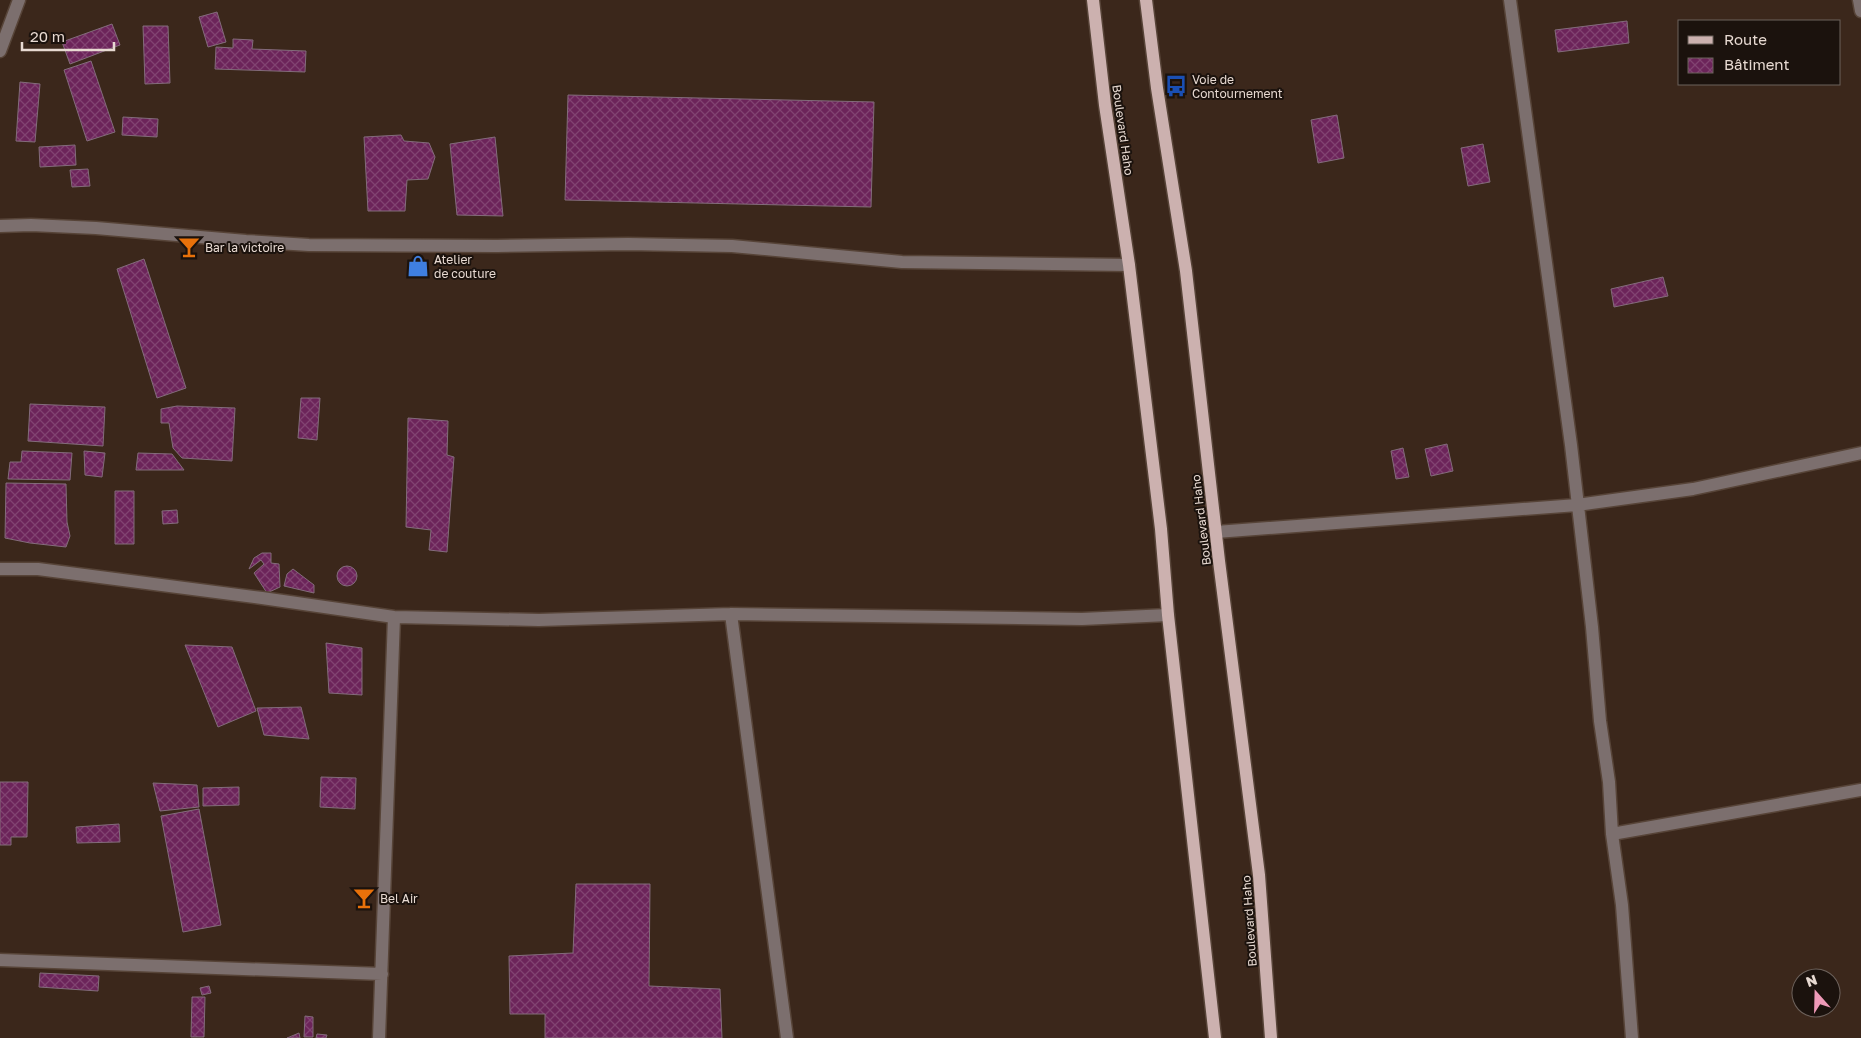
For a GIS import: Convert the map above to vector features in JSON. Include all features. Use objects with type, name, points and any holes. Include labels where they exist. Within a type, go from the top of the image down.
[{"type":"main road","name":"Boulevard Haho","points":[[1093,0],[1105,105],[1129,265],[1161,529],[1168,615],[1215,1038]]},
{"type":"main road","name":"Boulevard Haho","points":[[1146,0],[1157,88],[1186,271],[1216,532],[1260,875],[1271,1038]]},
{"type":"street","points":[[0,51],[19,0]]},
{"type":"street","points":[[1510,0],[1571,445],[1592,627],[1600,721],[1609,782],[1612,834],[1622,905],[1632,1038]]},
{"type":"street","points":[[1859,0],[1861,11]]},
{"type":"street","points":[[0,226],[31,225],[96,228],[246,242],[309,245],[498,246],[628,244],[732,246],[902,262],[1129,265]]},
{"type":"street","points":[[1216,532],[1577,505],[1692,489],[1861,452]]},
{"type":"street","points":[[0,569],[38,569],[394,617],[539,620],[731,614],[1072,619],[1168,615]]},
{"type":"street","points":[[731,614],[787,1038]]},
{"type":"street","points":[[379,1038],[394,617]]},
{"type":"street","points":[[1612,834],[1861,790]]},
{"type":"street","points":[[0,960],[382,974]]},
{"type":"building","points":[[217,12],[226,42],[208,47],[199,17]]},
{"type":"building","points":[[1627,21],[1629,43],[1558,52],[1555,30]]},
{"type":"building","points":[[112,24],[120,45],[70,64],[62,42]]},
{"type":"building","points":[[143,26],[168,26],[170,83],[145,84]]},
{"type":"building","points":[[233,39],[253,40],[252,49],[306,51],[305,72],[215,69],[216,47],[233,48]]},
{"type":"building","points":[[91,61],[115,132],[87,141],[64,70]]},
{"type":"building","points":[[20,82],[40,84],[35,142],[16,141]]},
{"type":"building","points":[[568,95],[874,102],[871,207],[565,200]]},
{"type":"building","points":[[1337,115],[1344,158],[1318,163],[1311,120]]},
{"type":"building","points":[[123,117],[158,119],[157,137],[122,135]]},
{"type":"building","points":[[401,135],[404,141],[429,143],[435,157],[428,179],[407,180],[405,211],[368,211],[364,137]]},
{"type":"building","points":[[495,137],[503,216],[457,215],[450,144]]},
{"type":"building","points":[[1483,144],[1490,182],[1468,186],[1461,148]]},
{"type":"building","points":[[75,145],[76,165],[40,167],[39,147]]},
{"type":"building","points":[[88,169],[90,186],[72,187],[70,170]]},
{"type":"building","points":[[144,259],[186,388],[157,398],[117,269]]},
{"type":"building","points":[[1663,277],[1668,296],[1614,307],[1611,289]]},
{"type":"building","points":[[301,398],[320,398],[317,440],[298,438]]},
{"type":"building","points":[[30,404],[105,407],[103,446],[28,441]]},
{"type":"building","points":[[177,406],[235,408],[232,461],[182,458],[173,448],[169,423],[161,423],[161,409]]},
{"type":"building","points":[[408,418],[448,421],[447,455],[454,457],[447,552],[429,550],[431,530],[406,527]]},
{"type":"building","points":[[1447,444],[1453,471],[1431,476],[1425,449]]},
{"type":"building","points":[[1403,448],[1409,477],[1396,479],[1391,451]]},
{"type":"building","points":[[22,451],[72,453],[70,480],[8,479],[10,462],[21,462]]},
{"type":"building","points":[[84,451],[105,453],[102,477],[85,475]]},
{"type":"building","points":[[138,453],[172,454],[184,470],[136,470]]},
{"type":"building","points":[[6,483],[66,484],[67,522],[70,536],[66,547],[5,538]]},
{"type":"building","points":[[115,491],[134,491],[134,544],[115,544]]},
{"type":"building","points":[[177,510],[178,523],[163,524],[162,511]]},
{"type":"building","points":[[262,553],[271,553],[271,563],[279,564],[280,587],[267,593],[254,573],[264,564],[261,560],[249,569],[254,558]]},
{"type":"building","points":[[347,566],[354,569],[357,576],[354,583],[347,586],[340,583],[337,576],[340,569]]},
{"type":"building","points":[[293,569],[314,585],[314,593],[284,586],[287,574]]},
{"type":"building","points":[[326,643],[362,648],[362,695],[329,693]]},
{"type":"building","points":[[185,645],[232,647],[256,711],[218,727]]},
{"type":"building","points":[[301,707],[309,739],[264,735],[257,708]]},
{"type":"building","points":[[321,777],[356,778],[355,809],[320,807]]},
{"type":"building","points":[[0,782],[28,782],[27,837],[11,837],[11,845],[0,845]]},
{"type":"building","points":[[153,783],[197,785],[199,807],[160,811]]},
{"type":"building","points":[[239,787],[239,805],[203,806],[203,788]]},
{"type":"building","points":[[199,809],[221,925],[183,932],[161,816]]},
{"type":"building","points":[[119,824],[120,842],[77,843],[76,827]]},
{"type":"building","points":[[576,884],[650,884],[649,986],[720,989],[722,1038],[545,1038],[545,1014],[510,1014],[509,956],[573,953]]},
{"type":"building","points":[[40,973],[99,976],[98,991],[39,987]]},
{"type":"building","points":[[209,986],[211,993],[202,995],[200,988]]},
{"type":"building","points":[[192,997],[205,997],[204,1037],[191,1037]]},
{"type":"building","points":[[305,1016],[313,1017],[313,1037],[304,1037]]},
{"type":"building","points":[[299,1033],[300,1038],[287,1038]]},
{"type":"building","points":[[317,1034],[327,1035],[326,1038],[316,1038]]},
{"type":"place","name":"Voie de Contournement","points":[[1176,86]]},
{"type":"place","name":"Bar la victoire","points":[[189,247]]},
{"type":"place","name":"Atelier de couture","points":[[418,266]]},
{"type":"place","name":"Bel Air","points":[[364,898]]}]
